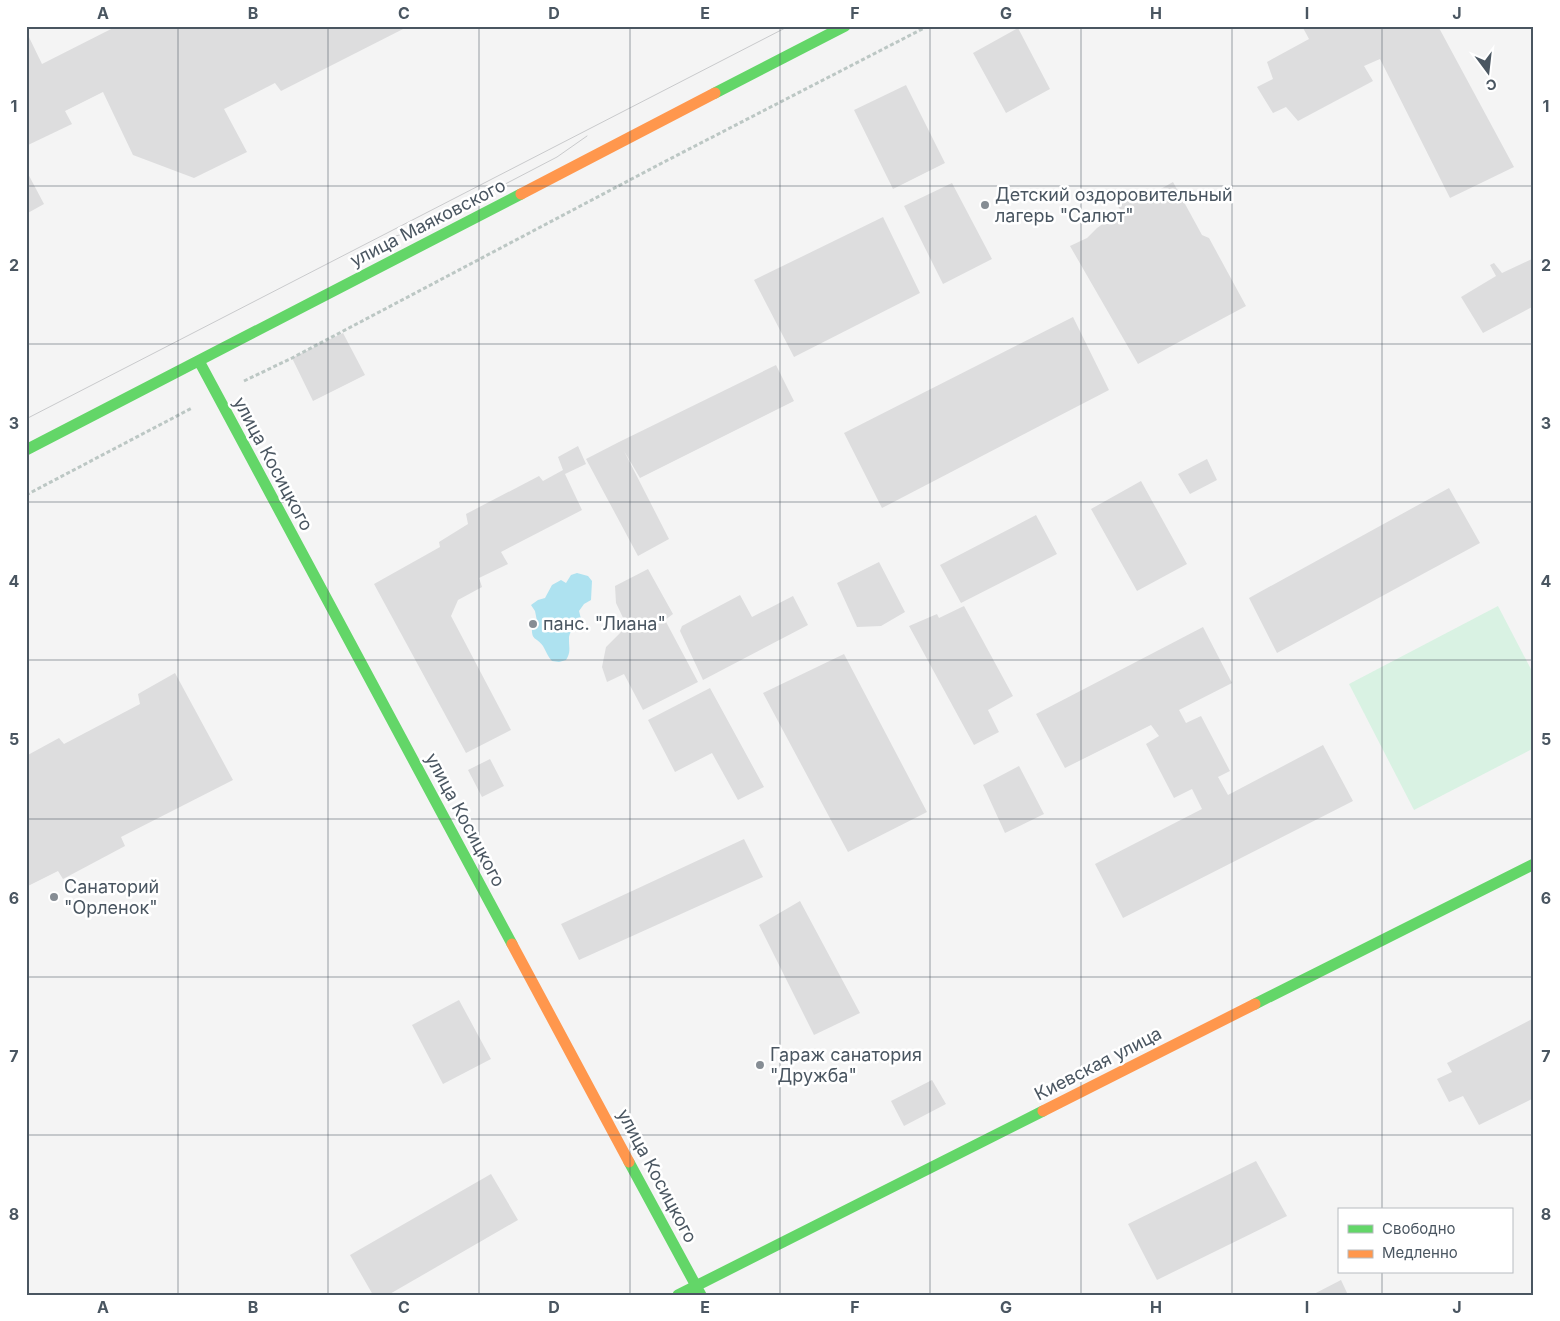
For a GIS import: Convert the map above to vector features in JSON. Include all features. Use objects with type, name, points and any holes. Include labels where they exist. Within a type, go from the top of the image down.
[{"type":"street","name":"улица Маяковского","points":[[26,450],[845,26]]},
{"type":"street","name":"улица Косицкого","points":[[199,362],[699,1290]]},
{"type":"street","name":"Киевская улица","points":[[678,1295],[699,1290],[1534,864]]},
{"type":"path","points":[[26,495],[928,26]]},
{"type":"green space","points":[[1498,606],[1534,675],[1534,748],[1414,810],[1349,684]]},
{"type":"water","points":[[577,573],[588,576],[592,581],[591,600],[584,604],[579,611],[581,619],[570,634],[569,653],[566,660],[552,661],[543,646],[533,636],[532,625],[537,621],[535,611],[531,605],[545,598],[552,585],[561,580],[566,583],[571,575]]},
{"type":"building","points":[[117,26],[409,26],[281,91],[275,83],[224,109],[247,152],[194,178],[133,155],[103,92],[65,111],[72,124],[26,146],[26,31],[42,64]]},
{"type":"building","points":[[1302,26],[1438,26],[1514,167],[1450,198],[1380,59],[1364,66],[1373,81],[1298,121],[1286,107],[1273,113],[1257,87],[1273,79],[1267,62],[1309,39]]},
{"type":"building","points":[[1018,28],[1050,89],[1006,113],[973,53]]},
{"type":"building","points":[[906,85],[945,163],[893,189],[854,110]]},
{"type":"building","points":[[26,170],[44,204],[26,214]]},
{"type":"building","points":[[1173,182],[1202,235],[1209,238],[1246,306],[1138,364],[1070,246],[1087,238],[1097,228],[1121,211],[1114,200],[1130,192],[1136,203]]},
{"type":"building","points":[[952,183],[992,259],[943,284],[904,206]]},
{"type":"building","points":[[883,217],[920,293],[794,357],[754,280]]},
{"type":"building","points":[[1534,258],[1534,306],[1483,333],[1461,297],[1496,276],[1490,265],[1494,263],[1502,273]]},
{"type":"building","points":[[1073,317],[1109,390],[882,508],[844,433]]},
{"type":"building","points":[[343,333],[365,375],[313,401],[292,358]]},
{"type":"building","points":[[776,365],[794,401],[640,478],[624,451],[669,539],[638,556],[586,459]]},
{"type":"building","points":[[578,446],[586,464],[565,474],[582,510],[501,552],[508,564],[479,578],[482,587],[458,600],[451,616],[511,730],[466,753],[374,584],[440,547],[439,542],[468,524],[466,514],[539,476],[543,481],[563,470],[558,457]]},
{"type":"building","points":[[1207,459],[1217,480],[1190,494],[1178,474]]},
{"type":"building","points":[[1141,481],[1187,564],[1137,591],[1091,509]]},
{"type":"building","points":[[1449,488],[1480,543],[1277,653],[1249,598]]},
{"type":"building","points":[[1036,515],[1057,554],[961,603],[940,565]]},
{"type":"building","points":[[879,562],[905,612],[881,626],[857,627],[837,583]]},
{"type":"building","points":[[648,569],[673,614],[665,620],[698,682],[643,710],[624,674],[607,682],[602,667],[606,647],[621,632],[625,622],[616,603],[615,586]]},
{"type":"building","points":[[740,595],[752,617],[793,596],[808,625],[703,680],[680,631],[682,626]]},
{"type":"building","points":[[964,606],[1013,696],[988,710],[999,732],[974,745],[909,626],[937,614],[939,618]]},
{"type":"building","points":[[1203,627],[1232,683],[1179,710],[1186,723],[1201,716],[1230,771],[1218,777],[1228,795],[1323,745],[1353,801],[1123,918],[1095,864],[1202,809],[1192,789],[1174,798],[1146,744],[1159,736],[1151,725],[1065,768],[1036,714]]},
{"type":"building","points":[[844,654],[927,812],[848,852],[763,693]]},
{"type":"building","points":[[175,673],[233,780],[121,837],[125,846],[63,879],[58,871],[26,887],[26,756],[59,738],[64,744],[140,704],[138,694]]},
{"type":"building","points":[[710,688],[764,787],[738,800],[712,753],[675,772],[648,720]]},
{"type":"building","points":[[490,759],[504,786],[482,797],[468,770]]},
{"type":"building","points":[[1019,766],[1044,814],[1005,833],[983,785]]},
{"type":"building","points":[[744,839],[763,877],[579,960],[561,924]]},
{"type":"building","points":[[800,901],[860,1013],[814,1035],[759,925]]},
{"type":"building","points":[[459,1000],[491,1059],[443,1084],[412,1025]]},
{"type":"building","points":[[1534,1018],[1534,1098],[1479,1125],[1463,1096],[1449,1102],[1437,1079],[1452,1072],[1447,1063]]},
{"type":"building","points":[[932,1080],[946,1104],[904,1126],[891,1101]]},
{"type":"building","points":[[1256,1161],[1287,1216],[1157,1280],[1128,1224]]},
{"type":"building","points":[[491,1174],[518,1220],[388,1295],[373,1295],[350,1255]]},
{"type":"building","points":[[1341,1280],[1348,1295],[1312,1295]]},
{"type":"tram line","points":[[26,419],[789,26]]},
{"type":"tram line","points":[[390,238],[421,228],[557,157],[587,136]]},
{"type":"traffic: fast","points":[[715,93],[845,26]]},
{"type":"traffic: fast","points":[[26,450],[521,194]]},
{"type":"traffic: fast","points":[[199,361],[512,944]]},
{"type":"traffic: fast","points":[[1255,1004],[1534,864]]},
{"type":"traffic: fast","points":[[678,1295],[1043,1111]]},
{"type":"traffic: fast","points":[[629,1162],[701,1295]]},
{"type":"traffic: slow","points":[[521,194],[715,93]]},
{"type":"traffic: slow","points":[[512,944],[629,1162]]},
{"type":"traffic: slow","points":[[1043,1111],[1255,1004]]},
{"type":"place","name":"Детский оздоровительный лагерь \"Салют\"","points":[[985,205]]},
{"type":"place","name":"панс. \"Лиана\"","points":[[533,624]]},
{"type":"place","name":"Санаторий \"Орленок\"","points":[[54,897]]},
{"type":"place","name":"Гараж санатория \"Дружба\"","points":[[760,1065]]}]
